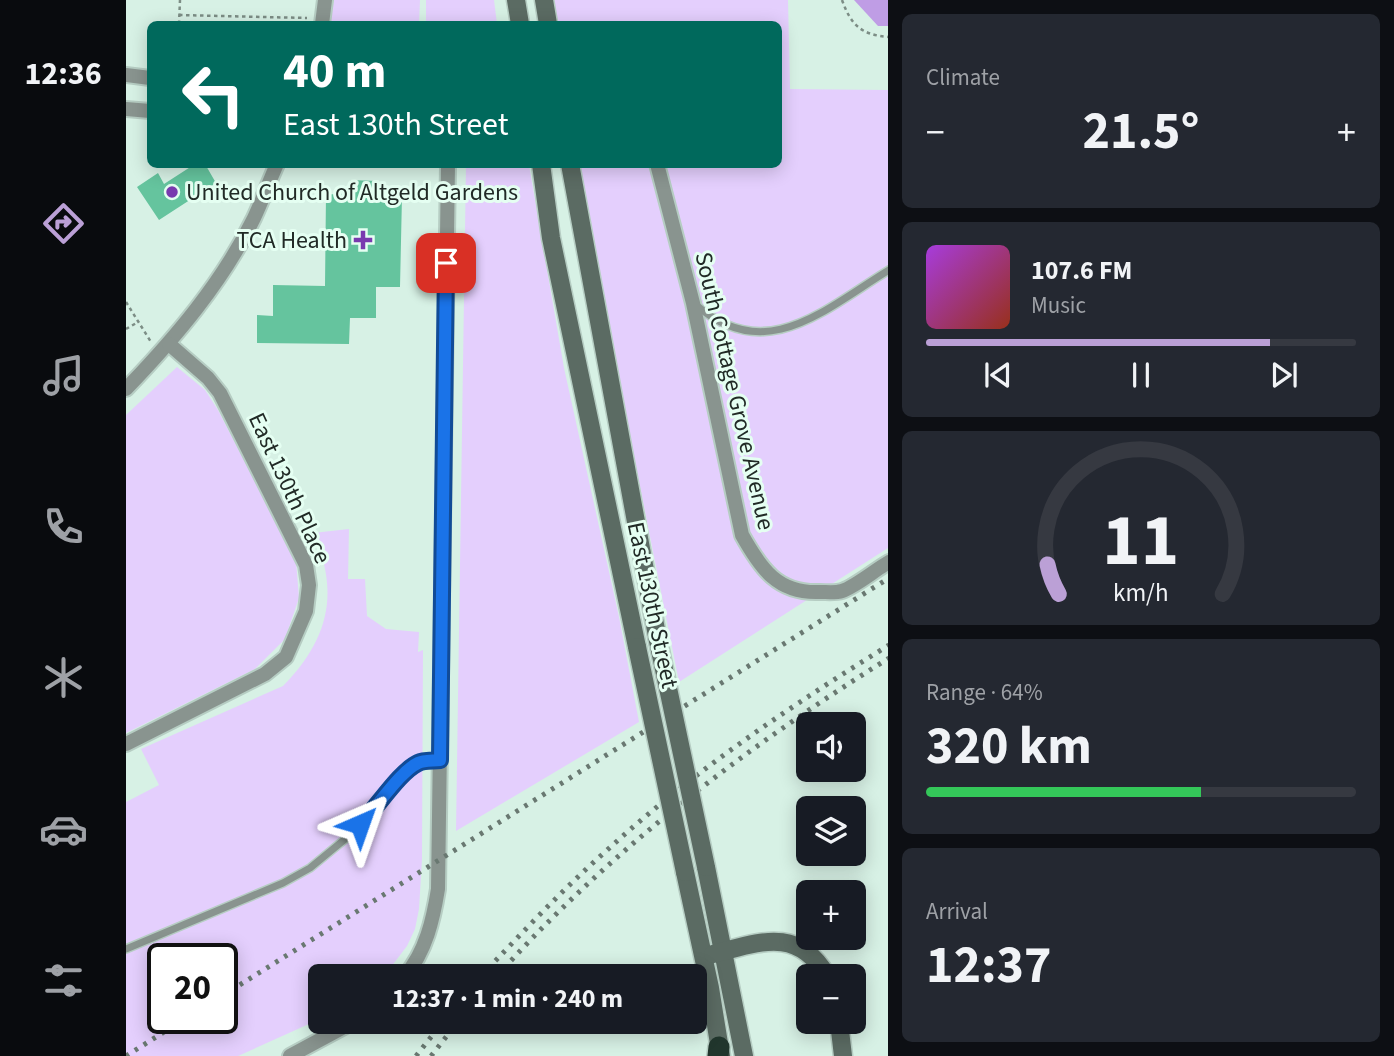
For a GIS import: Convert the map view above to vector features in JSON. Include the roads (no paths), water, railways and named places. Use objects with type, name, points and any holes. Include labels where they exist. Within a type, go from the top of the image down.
[{"type":"main road","points":[[516,0],[520,21]]},
{"type":"main road","points":[[544,0],[548,21]]},
{"type":"main road","name":"East 130th Street","points":[[542,168],[551,238],[710,988],[719,1053]]},
{"type":"main road","name":"East 130th Street","points":[[571,168],[658,642],[744,1056]]},
{"type":"main road","points":[[702,956],[763,941],[788,944],[817,964]]},
{"type":"main road","points":[[840,1034],[843,1056]]},
{"type":"street","points":[[318,21],[325,0]]},
{"type":"street","points":[[126,75],[147,78]]},
{"type":"street","points":[[126,109],[147,111]]},
{"type":"street","points":[[126,389],[198,309],[253,220],[275,168]]},
{"type":"street","points":[[413,964],[428,934],[438,889],[448,168]]},
{"type":"street","name":"South Cottage Grove Avenue","points":[[658,168],[693,303],[742,535],[753,555],[775,582],[808,593],[841,592],[888,562]]},
{"type":"street","name":"East 130th Place","points":[[126,744],[265,674],[286,657],[306,611],[309,585],[306,565],[220,393],[208,378],[169,344]]},
{"type":"street","points":[[290,1056],[331,1034]]},
{"type":"lane","points":[[693,303],[725,325],[750,332],[768,333],[792,327],[888,270]]},
{"type":"lane","points":[[126,949],[283,883],[310,868],[376,808],[405,771],[420,762],[440,760]]},
{"type":"railway","points":[[238,986],[888,579]]},
{"type":"railway","points":[[493,964],[573,882],[672,795],[778,717],[888,646]]},
{"type":"railway","points":[[508,964],[586,886],[681,804],[783,728],[888,659]]},
{"type":"railway","points":[[126,1056],[161,1034]]},
{"type":"railway","points":[[416,1056],[433,1034]]},
{"type":"railway","points":[[431,1056],[448,1034]]},
{"type":"place","name":"United Church of Altgeld Gardens","points":[[172,192]]},
{"type":"place","name":"TCA Health","points":[[363,240]]}]
